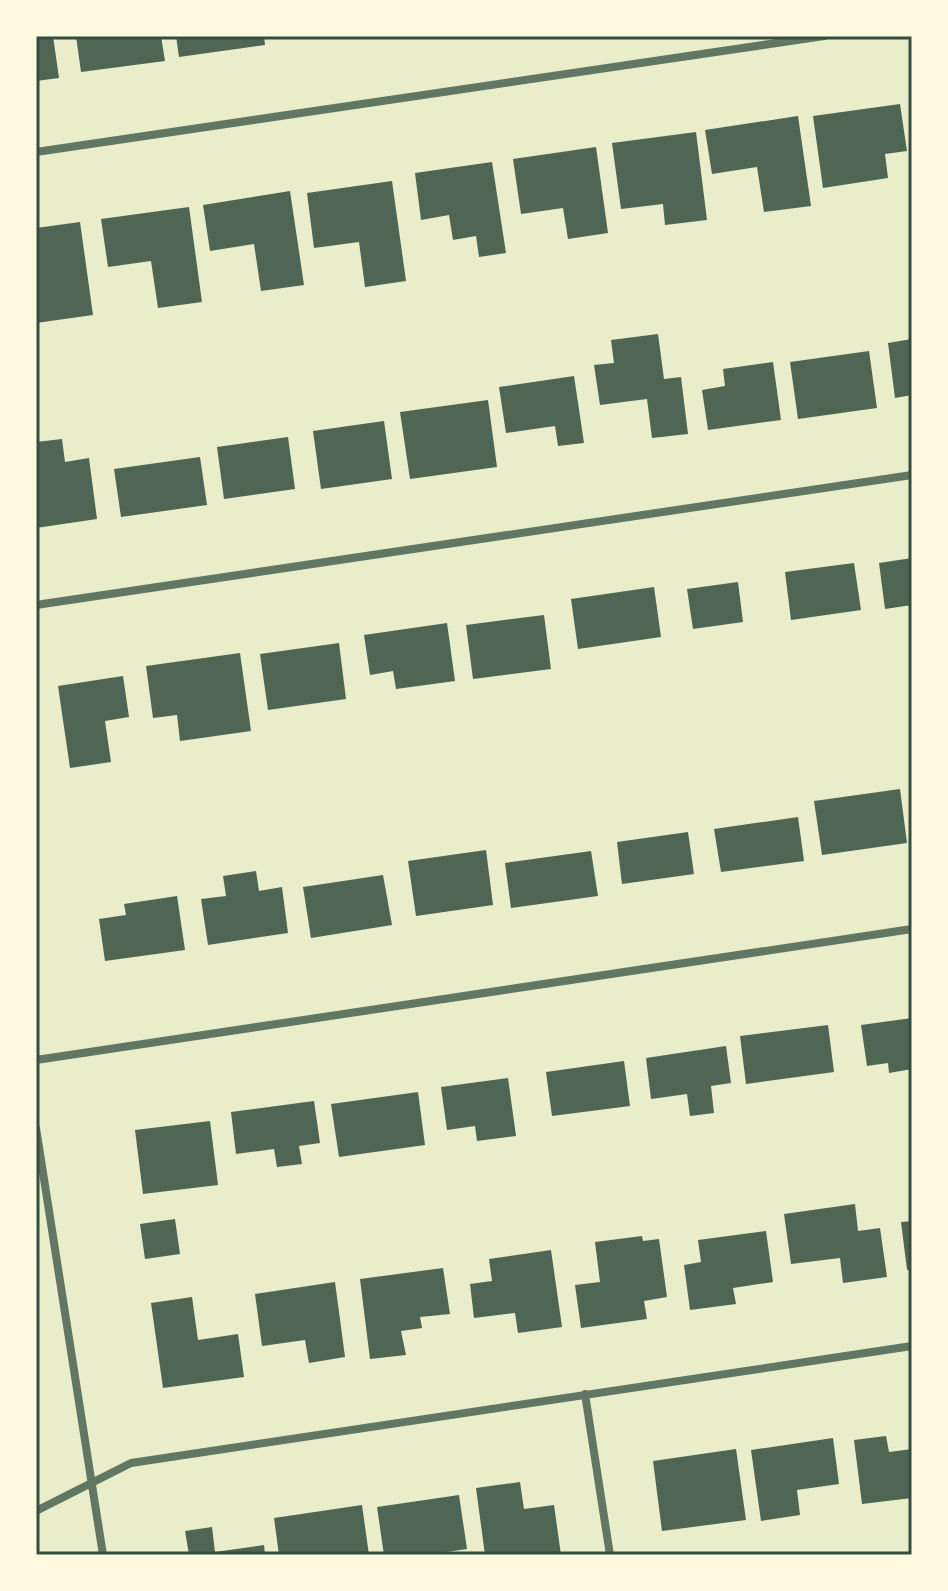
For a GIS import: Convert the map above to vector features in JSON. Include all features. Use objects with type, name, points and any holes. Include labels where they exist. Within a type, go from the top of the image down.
[{"type":"street","points":[[36,152],[824,36]]},
{"type":"street","points":[[36,605],[912,475]]},
{"type":"street","points":[[36,1060],[912,929]]},
{"type":"street","points":[[36,1128],[103,1555]]},
{"type":"street","points":[[36,1511],[131,1463],[912,1346]]},
{"type":"street","points":[[585,1394],[610,1555]]},
{"type":"building","points":[[36,36],[53,36],[59,78],[36,81]]},
{"type":"building","points":[[76,36],[161,36],[165,61],[81,72]]},
{"type":"building","points":[[176,36],[264,36],[265,45],[179,57]]},
{"type":"building","points":[[900,104],[907,151],[885,154],[888,178],[823,188],[813,116]]},
{"type":"building","points":[[798,116],[811,206],[764,212],[757,167],[712,174],[705,130]]},
{"type":"building","points":[[696,132],[707,220],[665,225],[663,204],[621,209],[612,143]]},
{"type":"building","points":[[596,147],[608,233],[568,239],[563,208],[521,214],[513,159]]},
{"type":"building","points":[[492,162],[506,253],[479,257],[476,236],[453,240],[449,215],[421,220],[415,173]]},
{"type":"building","points":[[392,181],[406,281],[365,287],[359,242],[314,248],[307,193]]},
{"type":"building","points":[[290,191],[304,285],[261,291],[254,244],[210,251],[203,205]]},
{"type":"building","points":[[189,207],[202,302],[158,308],[151,261],[108,267],[101,219]]},
{"type":"building","points":[[80,222],[93,315],[36,323],[36,228]]},
{"type":"building","points":[[658,334],[664,379],[681,377],[688,434],[652,438],[647,399],[600,405],[594,365],[614,363],[611,340]]},
{"type":"building","points":[[912,339],[912,395],[895,398],[888,343]]},
{"type":"building","points":[[869,351],[877,408],[798,419],[790,362]]},
{"type":"building","points":[[773,362],[781,420],[708,430],[702,390],[725,386],[723,369]]},
{"type":"building","points":[[574,376],[584,443],[558,446],[555,426],[506,433],[499,387]]},
{"type":"building","points":[[488,400],[497,467],[410,479],[400,412]]},
{"type":"building","points":[[384,421],[392,479],[321,489],[313,431]]},
{"type":"building","points":[[288,437],[295,489],[224,499],[217,447]]},
{"type":"building","points":[[62,439],[65,462],[89,458],[97,519],[36,528],[36,442]]},
{"type":"building","points":[[200,457],[207,505],[121,517],[114,469]]},
{"type":"building","points":[[912,558],[912,605],[885,609],[879,563]]},
{"type":"building","points":[[854,563],[861,610],[791,620],[785,572]]},
{"type":"building","points":[[738,582],[743,622],[693,629],[687,589]]},
{"type":"building","points":[[654,587],[661,637],[578,649],[571,599]]},
{"type":"building","points":[[544,615],[551,669],[473,679],[466,625]]},
{"type":"building","points":[[447,623],[455,681],[396,689],[393,671],[370,675],[364,635]]},
{"type":"building","points":[[339,643],[346,699],[268,710],[260,654]]},
{"type":"building","points":[[240,653],[251,731],[180,741],[177,715],[153,718],[146,666]]},
{"type":"building","points":[[123,676],[129,717],[105,721],[111,762],[70,768],[58,686]]},
{"type":"building","points":[[900,789],[907,843],[822,855],[814,801]]},
{"type":"building","points":[[798,817],[804,861],[721,872],[714,829]]},
{"type":"building","points":[[688,832],[694,874],[622,884],[617,842]]},
{"type":"building","points":[[486,850],[493,905],[416,916],[408,861]]},
{"type":"building","points":[[591,851],[598,896],[511,908],[505,863]]},
{"type":"building","points":[[256,871],[259,891],[282,887],[288,933],[208,945],[201,899],[226,896],[223,876]]},
{"type":"building","points":[[383,875],[392,925],[311,938],[303,887]]},
{"type":"building","points":[[177,896],[185,950],[105,961],[99,919],[126,915],[124,904]]},
{"type":"building","points":[[912,1018],[912,1069],[889,1073],[888,1063],[867,1066],[861,1025]]},
{"type":"building","points":[[828,1025],[834,1072],[746,1084],[740,1036]]},
{"type":"building","points":[[726,1046],[731,1083],[711,1086],[714,1113],[690,1116],[687,1094],[651,1099],[646,1058]]},
{"type":"building","points":[[624,1061],[630,1106],[552,1116],[546,1072]]},
{"type":"building","points":[[508,1078],[516,1136],[477,1141],[475,1126],[447,1130],[441,1087]]},
{"type":"building","points":[[418,1092],[425,1145],[339,1157],[331,1104]]},
{"type":"building","points":[[314,1101],[320,1143],[299,1146],[302,1164],[277,1167],[274,1149],[236,1154],[231,1112]]},
{"type":"building","points":[[210,1121],[218,1185],[143,1194],[135,1130]]},
{"type":"building","points":[[855,1204],[858,1231],[880,1228],[887,1277],[843,1283],[840,1258],[791,1264],[784,1214]]},
{"type":"building","points":[[175,1219],[180,1254],[145,1259],[140,1224]]},
{"type":"building","points":[[912,1221],[912,1269],[907,1270],[901,1222]]},
{"type":"building","points":[[766,1231],[773,1282],[733,1288],[736,1304],[690,1310],[684,1265],[701,1262],[698,1240]]},
{"type":"building","points":[[642,1236],[643,1241],[659,1239],[667,1297],[644,1301],[647,1319],[581,1328],[575,1285],[600,1282],[595,1242]]},
{"type":"building","points":[[551,1250],[562,1327],[518,1333],[515,1313],[474,1318],[470,1284],[492,1281],[489,1259]]},
{"type":"building","points":[[443,1268],[450,1314],[420,1317],[422,1328],[401,1331],[406,1355],[370,1359],[360,1279]]},
{"type":"building","points":[[335,1282],[345,1357],[309,1363],[305,1340],[262,1346],[255,1294]]},
{"type":"building","points":[[192,1297],[198,1340],[238,1334],[244,1377],[163,1388],[151,1303]]},
{"type":"building","points":[[886,1436],[889,1452],[912,1449],[912,1498],[862,1504],[854,1440]]},
{"type":"building","points":[[833,1438],[839,1484],[797,1490],[800,1515],[761,1521],[751,1450]]},
{"type":"building","points":[[736,1449],[746,1520],[662,1531],[653,1461]]},
{"type":"building","points":[[520,1482],[524,1509],[554,1505],[561,1555],[485,1555],[476,1488]]},
{"type":"building","points":[[459,1495],[467,1549],[426,1555],[384,1555],[377,1507]]},
{"type":"building","points":[[362,1505],[369,1555],[279,1555],[274,1518]]},
{"type":"building","points":[[212,1527],[215,1552],[264,1545],[265,1555],[189,1555],[185,1531]]}]
